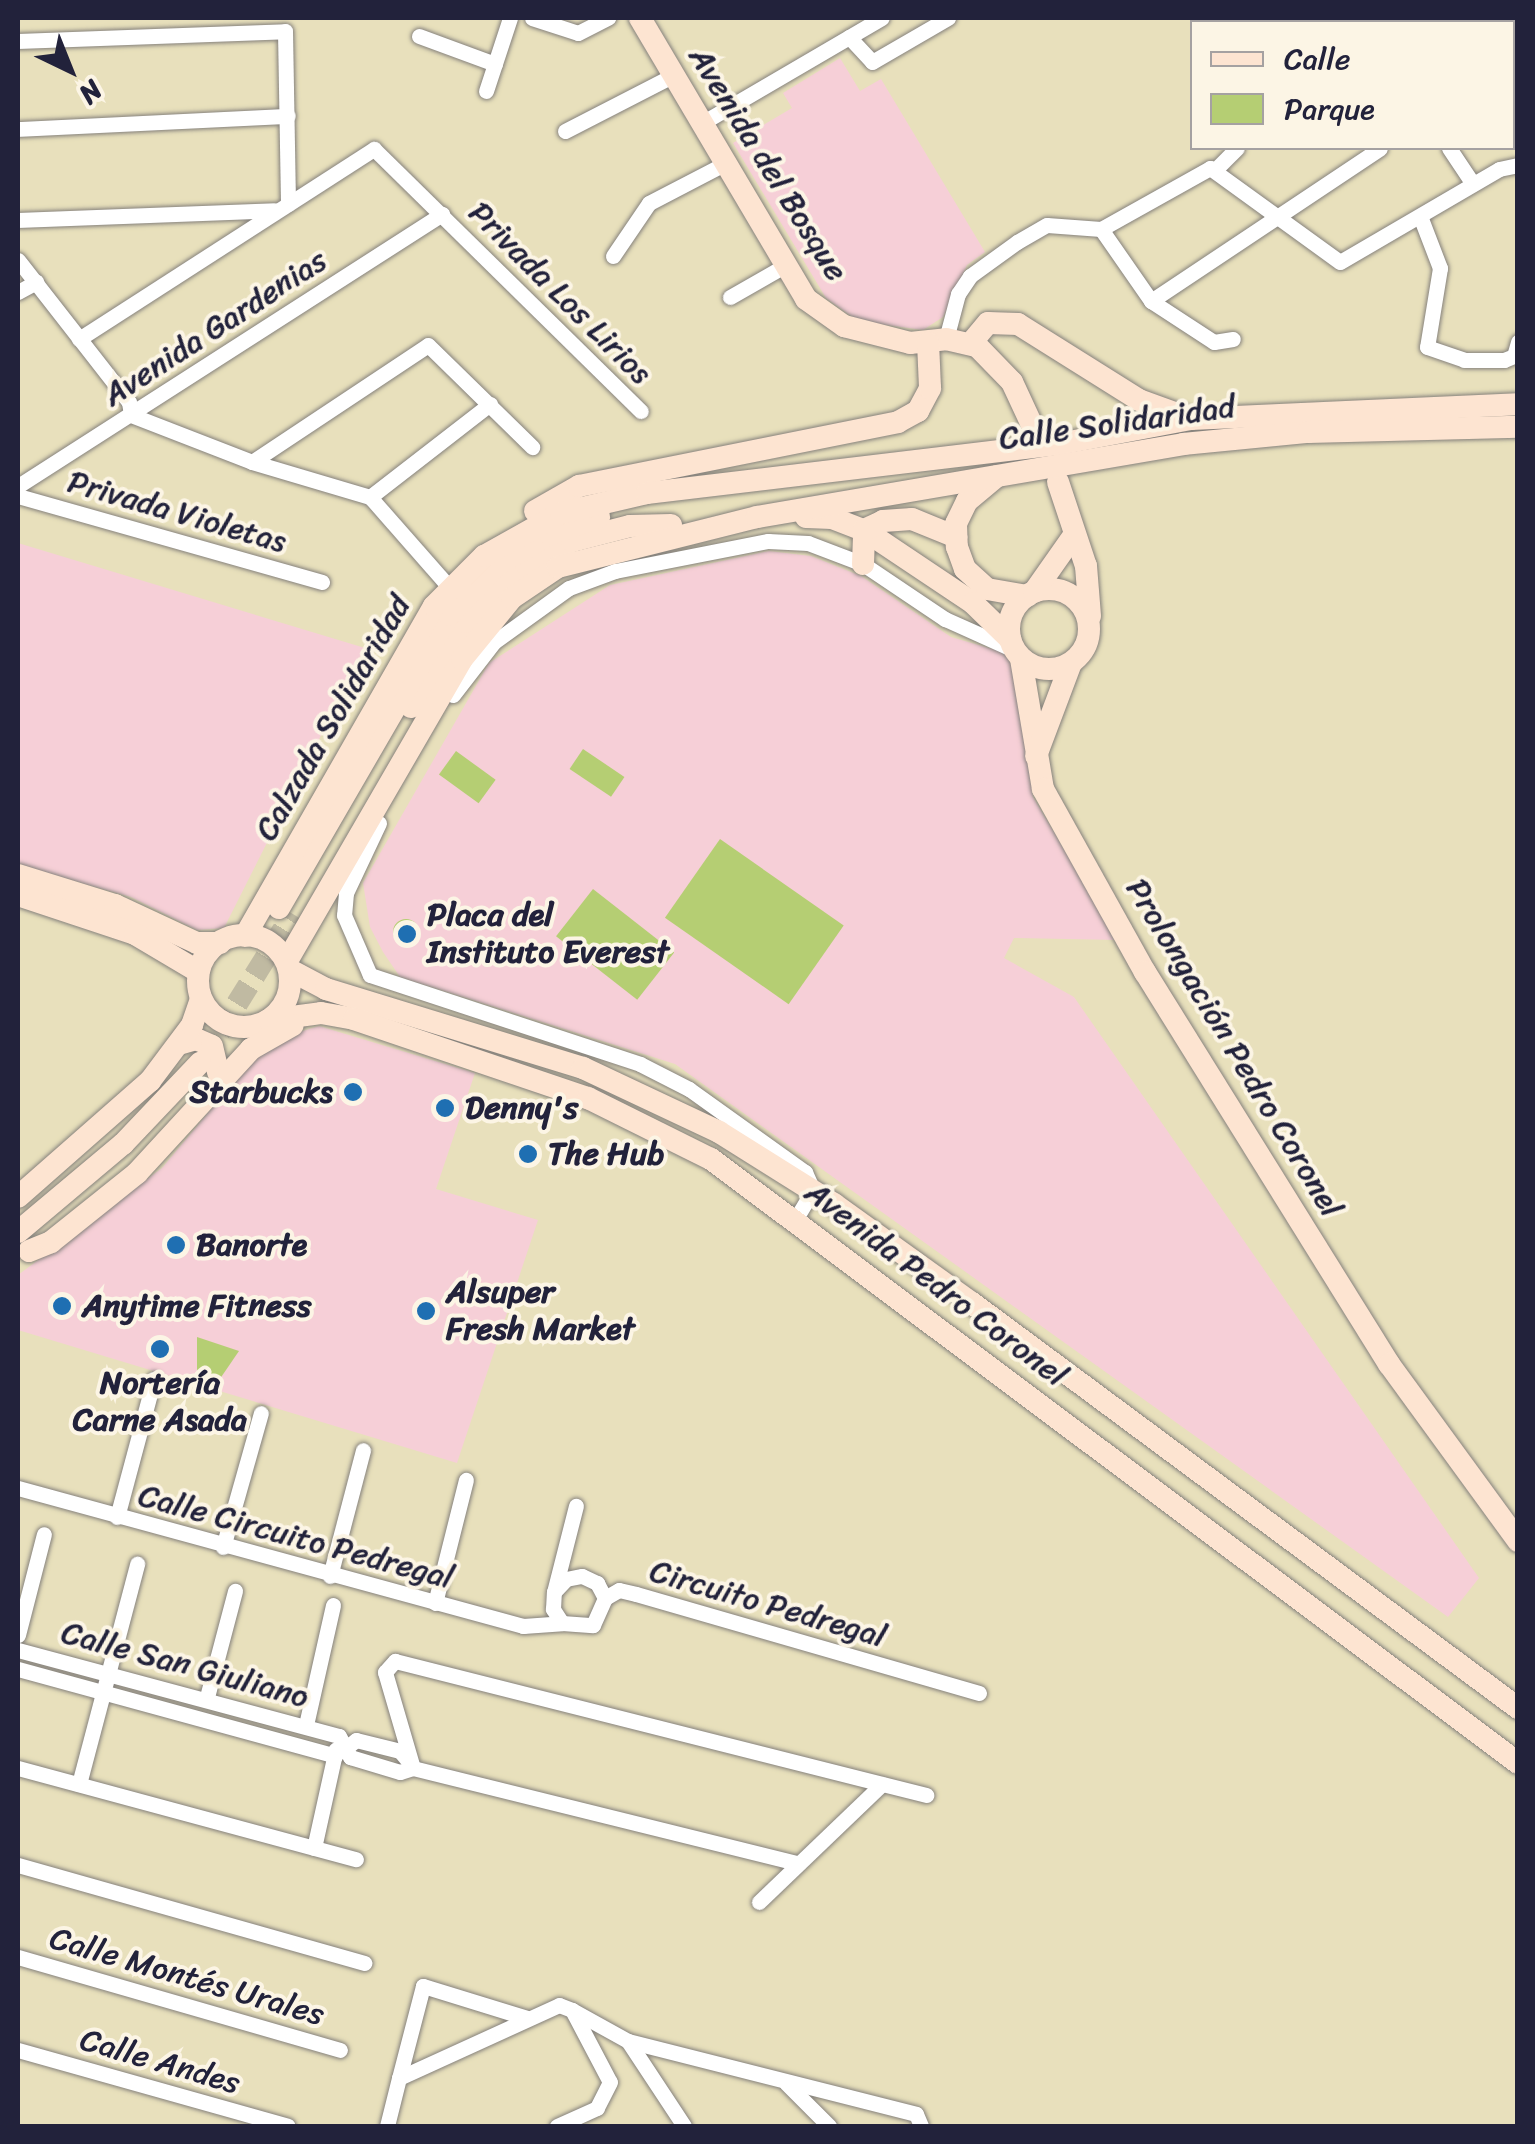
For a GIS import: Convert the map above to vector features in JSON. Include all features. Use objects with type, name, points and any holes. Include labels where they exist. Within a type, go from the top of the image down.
[{"type":"main road","name":"Avenida del Bosque","points":[[640,18],[806,300],[844,326],[933,359],[972,343]]},
{"type":"main road","points":[[1032,426],[1002,368],[972,343],[988,322],[1018,324],[1139,400],[1191,418]]},
{"type":"main road","points":[[484,556],[526,516],[580,486],[898,422],[918,411],[933,359]]},
{"type":"main road","name":"Calle Solidaridad","points":[[729,488],[1064,444],[1191,418],[1518,404]]},
{"type":"main road","name":"Calle Solidaridad","points":[[730,523],[1002,473],[1243,437],[1518,428]]},
{"type":"main road","points":[[1002,473],[967,501],[956,537],[973,578],[987,589],[1030,594],[1053,589],[1074,597],[1090,624]]},
{"type":"main road","points":[[1034,760],[1071,663],[1086,646],[1090,624],[1086,566],[1058,482]]},
{"type":"main road","name":"Calzada Solidaridad","points":[[281,904],[417,631],[450,588],[484,556],[530,526],[586,505],[729,488]]},
{"type":"main road","name":"Calzada Solidaridad","points":[[281,904],[435,636],[481,580],[530,544],[583,522],[729,488]]},
{"type":"main road","points":[[758,517],[832,518],[864,530],[973,603],[1015,649],[1051,670],[1071,663]]},
{"type":"main road","points":[[864,530],[912,519],[956,537]]},
{"type":"main road","points":[[18,1196],[197,1058],[262,1023],[287,997],[289,966],[318,910],[462,659],[512,598],[558,566],[600,552],[730,523]]},
{"type":"main road","name":"Calzada Solidaridad","points":[[246,936],[281,904],[444,651],[508,579],[572,542],[630,526],[730,523]]},
{"type":"main road","points":[[863,564],[864,530]]},
{"type":"main road","points":[[1015,649],[1012,615],[1074,536]]},
{"type":"main road","name":"Prolongación Pedro Coronel","points":[[1015,649],[1034,760],[1043,789],[1145,972],[1389,1364],[1518,1542]]},
{"type":"main road","points":[[18,875],[115,905],[197,943],[220,943],[246,936],[272,945],[289,966]]},
{"type":"main road","points":[[18,895],[135,934],[199,972]]},
{"type":"main road","points":[[281,904],[268,909],[283,925],[298,929],[318,910]]},
{"type":"main road","points":[[22,1247],[162,1138],[197,1058],[202,999],[199,972],[220,943]]},
{"type":"main road","name":"Avenida Pedro Coronel","points":[[289,966],[326,989],[583,1068],[694,1118],[813,1190],[1518,1708]]},
{"type":"main road","points":[[202,999],[229,1025],[262,1023]]},
{"type":"main road","name":"Avenida Pedro Coronel","points":[[262,1023],[338,1015],[511,1071],[638,1120],[711,1159],[796,1218],[1518,1763]]},
{"type":"main road","points":[[22,1247],[52,1242],[154,1158],[251,1049],[281,1028],[335,1022],[454,1061],[475,1059]]},
{"type":"main road","points":[[18,1212],[130,1120],[197,1058]]},
{"type":"main road","points":[[511,1071],[524,1068],[576,1086],[587,1077],[583,1068]]},
{"type":"street","points":[[486,91],[510,18]]},
{"type":"street","points":[[532,18],[578,33],[608,18]]},
{"type":"street","points":[[702,123],[882,18]]},
{"type":"street","points":[[849,37],[872,62],[948,18]]},
{"type":"street","points":[[18,42],[285,32],[288,116],[283,207]]},
{"type":"street","points":[[419,36],[495,64]]},
{"type":"street","points":[[565,131],[674,75]]},
{"type":"street","points":[[18,129],[288,116]]},
{"type":"street","name":"Privada Los Lirios","points":[[283,207],[374,149],[641,411]]},
{"type":"street","points":[[933,359],[958,294],[970,276],[1017,242],[1047,225],[1100,230],[1217,168],[1235,150]]},
{"type":"street","points":[[1151,301],[1377,150]]},
{"type":"street","points":[[1450,150],[1473,184]]},
{"type":"street","points":[[613,256],[649,203],[726,163]]},
{"type":"street","points":[[1217,168],[1340,262],[1473,184],[1518,165]]},
{"type":"street","points":[[18,220],[283,207]]},
{"type":"street","points":[[79,339],[283,207]]},
{"type":"street","name":"Avenida Gardenias","points":[[18,486],[442,214]]},
{"type":"street","points":[[1420,216],[1440,268],[1427,347],[1464,360],[1516,349]]},
{"type":"street","points":[[1100,230],[1151,301],[1214,342],[1233,339]]},
{"type":"street","points":[[18,260],[129,402],[131,415],[252,462],[370,497],[450,588]]},
{"type":"street","points":[[730,297],[786,265]]},
{"type":"street","points":[[18,292],[36,282]]},
{"type":"street","points":[[252,462],[428,345],[532,447]]},
{"type":"street","points":[[370,497],[490,404]]},
{"type":"street","name":"Privada Violetas","points":[[18,496],[322,582]]},
{"type":"street","points":[[796,1218],[813,1190],[805,1172],[772,1143],[640,1064],[370,976],[344,915],[346,893],[373,834],[448,702],[494,642],[540,605],[614,571],[737,544],[808,543],[863,564],[945,619],[1015,649]]},
{"type":"street","points":[[117,1518],[154,1379]]},
{"type":"street","points":[[223,1547],[261,1413]]},
{"type":"street","points":[[330,1576],[364,1450]]},
{"type":"street","points":[[436,1602],[466,1480]]},
{"type":"street","name":"Calle Circuito Pedregal","points":[[18,1488],[523,1626],[562,1623]]},
{"type":"street","points":[[562,1623],[553,1609],[554,1592],[576,1506]]},
{"type":"street","points":[[18,1635],[44,1534]]},
{"type":"street","points":[[78,1784],[137,1564]]},
{"type":"street","points":[[554,1592],[566,1579],[582,1576],[597,1583],[606,1598]]},
{"type":"street","points":[[207,1697],[236,1590]]},
{"type":"street","name":"Circuito Pedregal","points":[[562,1623],[592,1625],[606,1598],[619,1590],[979,1693]]},
{"type":"street","points":[[306,1724],[333,1606]]},
{"type":"street","name":"Calle San Giuliano","points":[[18,1650],[306,1724],[340,1746]]},
{"type":"street","points":[[414,1768],[385,1672],[395,1661],[926,1794]]},
{"type":"street","name":"Calle San Giuliano","points":[[18,1668],[103,1692],[340,1746]]},
{"type":"street","points":[[340,1746],[350,1757],[400,1772],[414,1768],[798,1864]]},
{"type":"street","points":[[314,1848],[340,1746]]},
{"type":"street","points":[[18,1768],[356,1859]]},
{"type":"street","points":[[759,1902],[882,1784]]},
{"type":"street","points":[[18,1865],[364,1963]]},
{"type":"street","name":"Calle Montés Urales","points":[[18,1957],[340,2050]]},
{"type":"street","points":[[387,2126],[423,1986],[527,2018]]},
{"type":"street","points":[[399,2078],[560,2005],[625,2040],[916,2114],[922,2126]]},
{"type":"street","points":[[558,2126],[597,2108],[609,2093],[597,2058],[572,2010]]},
{"type":"street","points":[[597,2058],[625,2040]]},
{"type":"street","points":[[625,2040],[684,2126]]},
{"type":"street","name":"Calle Andes","points":[[18,2050],[288,2126]]},
{"type":"street","points":[[783,2080],[829,2126]]},
{"type":"shaded area","points":[[840,58],[860,91],[881,79],[985,252],[967,265],[943,317],[923,330],[858,321],[826,298],[733,143],[792,108],[783,93]]},
{"type":"shaded area","points":[[18,543],[365,648],[224,928],[197,930],[131,897],[18,865]]},
{"type":"shaded area","points":[[769,551],[811,556],[861,576],[951,637],[1006,653],[1015,663],[1033,797],[1118,940],[1014,938],[1004,958],[1074,997],[1479,1578],[1448,1617],[675,1064],[400,977],[383,952],[370,927],[363,883],[489,663],[610,585]]},
{"type":"shaded area","points":[[319,1026],[475,1073],[436,1189],[538,1220],[457,1463],[18,1330],[18,1275],[162,1168],[267,1042]]},
{"type":"green space","points":[[583,749],[624,777],[611,797],[570,769]]},
{"type":"green space","points":[[456,751],[496,780],[479,803],[439,774]]},
{"type":"green space","points":[[720,839],[844,926],[789,1004],[665,918]]},
{"type":"green space","points":[[593,889],[674,952],[637,1000],[556,936]]},
{"type":"green space","points":[[406,919],[415,923],[419,932],[415,941],[406,945],[397,941],[393,932],[397,923]]},
{"type":"green space","points":[[197,1337],[239,1351],[213,1389],[197,1384]]},
{"type":"tunnel","points":[[202,1060],[293,914]]},
{"type":"place","name":"Placa del Instituto Everest","points":[[407,934]]},
{"type":"place","name":"Starbucks","points":[[353,1092]]},
{"type":"place","name":"Denny's","points":[[445,1108]]},
{"type":"place","name":"The Hub","points":[[528,1154]]},
{"type":"place","name":"Banorte","points":[[176,1245]]},
{"type":"place","name":"Anytime Fitness","points":[[62,1306]]},
{"type":"place","name":"Alsuper Fresh Market","points":[[426,1311]]},
{"type":"place","name":"Nortería Carne Asada","points":[[160,1349]]}]
